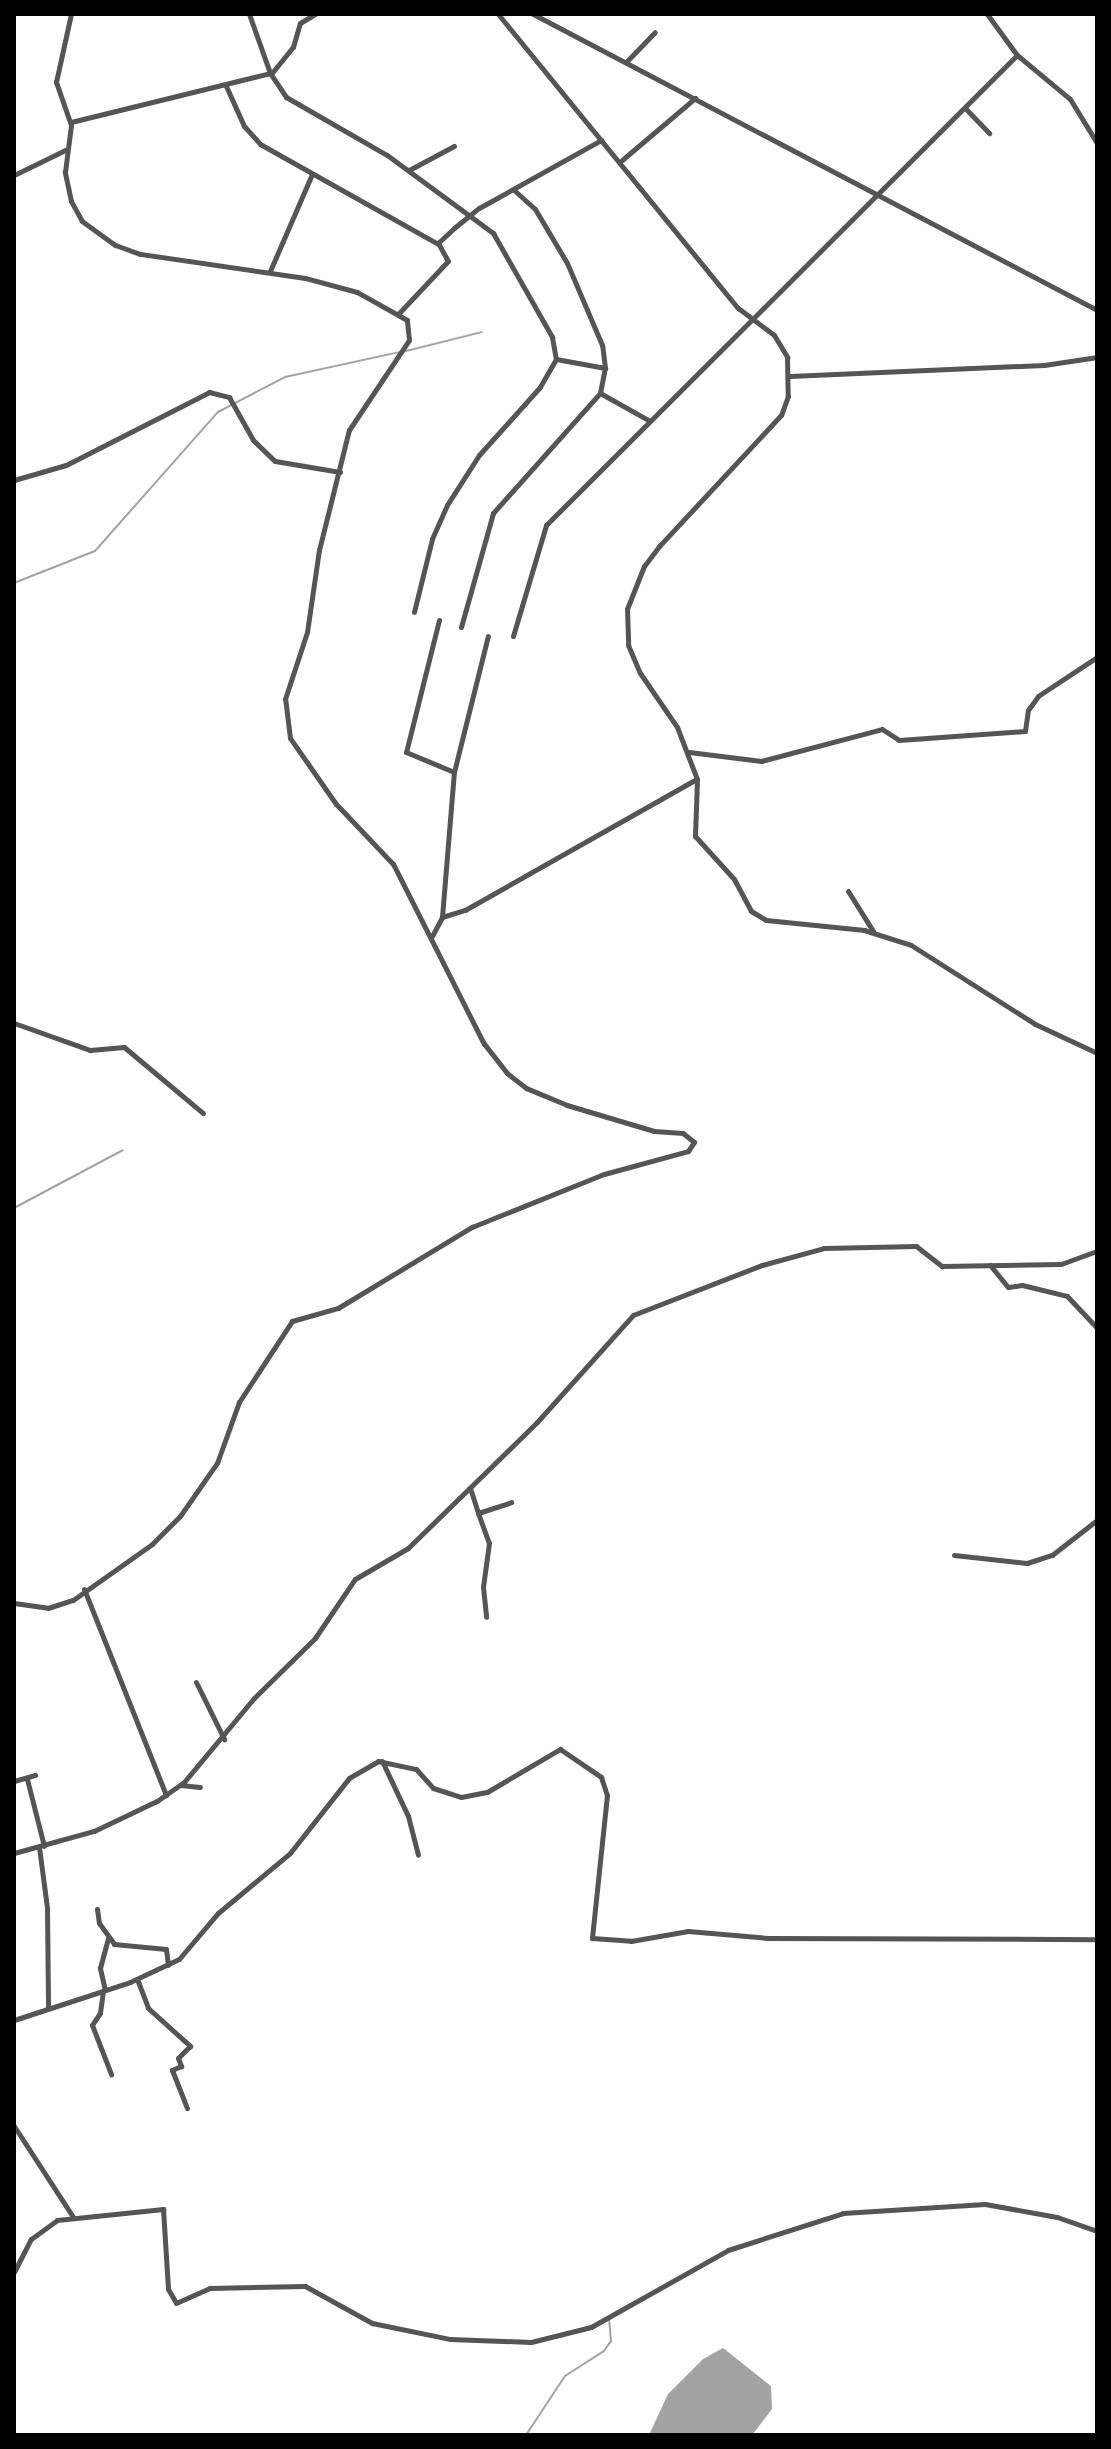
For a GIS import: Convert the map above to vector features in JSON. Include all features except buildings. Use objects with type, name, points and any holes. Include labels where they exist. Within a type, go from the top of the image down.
[{"type":"street","points":[[14,1603],[48,1608],[73,1600],[84,1589],[135,1558],[180,1516],[217,1463],[235,1409],[292,1321],[338,1308],[472,1227],[604,1174],[694,1147],[693,1138],[683,1133],[599,1116],[516,1082],[489,1053],[393,864],[336,804],[285,726],[285,699],[307,632],[319,550],[358,411],[409,340],[407,320],[357,292],[270,271],[140,254],[115,245],[82,221],[71,201],[66,149],[71,122],[56,82],[71,14]]},
{"type":"street","points":[[249,14],[271,74],[286,97],[408,170],[497,238],[552,337],[556,359],[540,387],[479,455],[447,505],[432,539],[414,612]]},
{"type":"street","points":[[71,122],[271,74],[293,47],[300,23],[315,14]]},
{"type":"street","points":[[498,14],[601,140],[622,160],[738,308],[753,317],[782,344],[790,376],[781,415],[660,545],[644,566],[627,609],[628,645],[640,673],[689,752],[697,779],[695,836],[734,879],[751,911],[766,920],[873,932],[922,950],[1035,1024],[1097,1053]]},
{"type":"street","points":[[533,14],[1097,310]]},
{"type":"street","points":[[987,14],[1017,55],[1070,99],[1097,143]]},
{"type":"street","points":[[626,62],[655,32]]},
{"type":"street","points":[[513,636],[546,525],[1017,55]]},
{"type":"street","points":[[226,86],[252,138],[439,245],[448,261],[399,313]]},
{"type":"street","points":[[622,160],[695,98]]},
{"type":"street","points":[[965,108],[989,133]]},
{"type":"street","points":[[439,245],[469,215],[601,140]]},
{"type":"street","points":[[408,170],[454,146]]},
{"type":"street","points":[[14,175],[66,149]]},
{"type":"street","points":[[270,271],[312,174]]},
{"type":"street","points":[[461,627],[493,513],[600,393],[605,368],[602,345],[567,263],[535,209],[514,190]]},
{"type":"street","points":[[790,376],[1044,365],[1097,357]]},
{"type":"street","points":[[556,359],[605,368]]},
{"type":"street","points":[[14,480],[66,465],[209,392],[229,397],[253,440],[275,461],[340,472]]},
{"type":"street","points":[[600,393],[650,421]]},
{"type":"street","points":[[439,620],[406,752],[454,772]]},
{"type":"street","points":[[432,936],[442,917],[454,772],[488,636]]},
{"type":"street","points":[[689,752],[761,761],[882,729],[899,740],[1025,731],[1028,710],[1038,696],[1097,657]]},
{"type":"street","points":[[442,917],[465,910],[697,779]]},
{"type":"street","points":[[848,891],[873,932]]},
{"type":"street","points":[[14,1023],[90,1050],[124,1047],[203,1113]]},
{"type":"street","points":[[14,1853],[94,1831],[180,1785],[224,1739],[254,1698],[315,1638],[355,1579],[408,1548],[537,1422],[624,1321],[638,1312],[762,1265],[824,1248],[916,1246],[942,1266],[1061,1264],[1097,1251]]},
{"type":"street","points":[[990,1264],[1008,1287],[1022,1285],[1067,1296],[1097,1328]]},
{"type":"street","points":[[470,1487],[489,1543],[483,1587],[486,1617]]},
{"type":"street","points":[[478,1513],[511,1502]]},
{"type":"street","points":[[954,1555],[1027,1563],[1052,1555],[1097,1520]]},
{"type":"street","points":[[84,1589],[166,1795]]},
{"type":"street","points":[[196,1682],[224,1739]]},
{"type":"street","points":[[14,2020],[104,1991],[168,1966],[218,1913],[290,1853],[349,1778],[382,1761],[416,1769],[433,1788],[461,1797],[487,1792],[560,1749],[601,1777],[607,1795],[592,1938],[631,1941],[688,1931],[768,1938],[1097,1939]]},
{"type":"street","points":[[382,1761],[408,1816],[418,1855]]},
{"type":"street","points":[[14,1781],[35,1775]]},
{"type":"street","points":[[27,1779],[42,1846],[47,1908],[48,2008]]},
{"type":"street","points":[[180,1785],[200,1787]]},
{"type":"street","points":[[97,1909],[108,1938],[100,1968],[104,1991],[100,2013],[92,2025],[111,2074]]},
{"type":"street","points":[[108,1938],[123,1946],[166,1949],[168,1966]]},
{"type":"street","points":[[137,1979],[148,2008],[190,2046],[178,2058],[181,2066],[172,2070],[187,2108]]},
{"type":"street","points":[[14,2126],[73,2217]]},
{"type":"street","points":[[14,2272],[31,2239],[57,2220],[163,2209],[168,2289],[176,2303],[210,2288],[305,2286],[372,2323],[450,2339],[531,2342],[564,2337],[601,2323],[728,2250],[843,2213],[985,2204],[1043,2214],[1097,2231]]},
{"type":"shaded area","points":[[723,2348],[771,2386],[772,2409],[753,2434],[649,2435],[668,2394],[703,2359]]},
{"type":"waterway","points":[[406,351],[482,332]]},
{"type":"waterway","points":[[14,583],[95,551],[218,412],[285,377],[400,352]]},
{"type":"waterway","points":[[14,1208],[123,1150]]},
{"type":"waterway","points":[[526,2435],[565,2376],[604,2351],[611,2341],[609,2320]]}]
